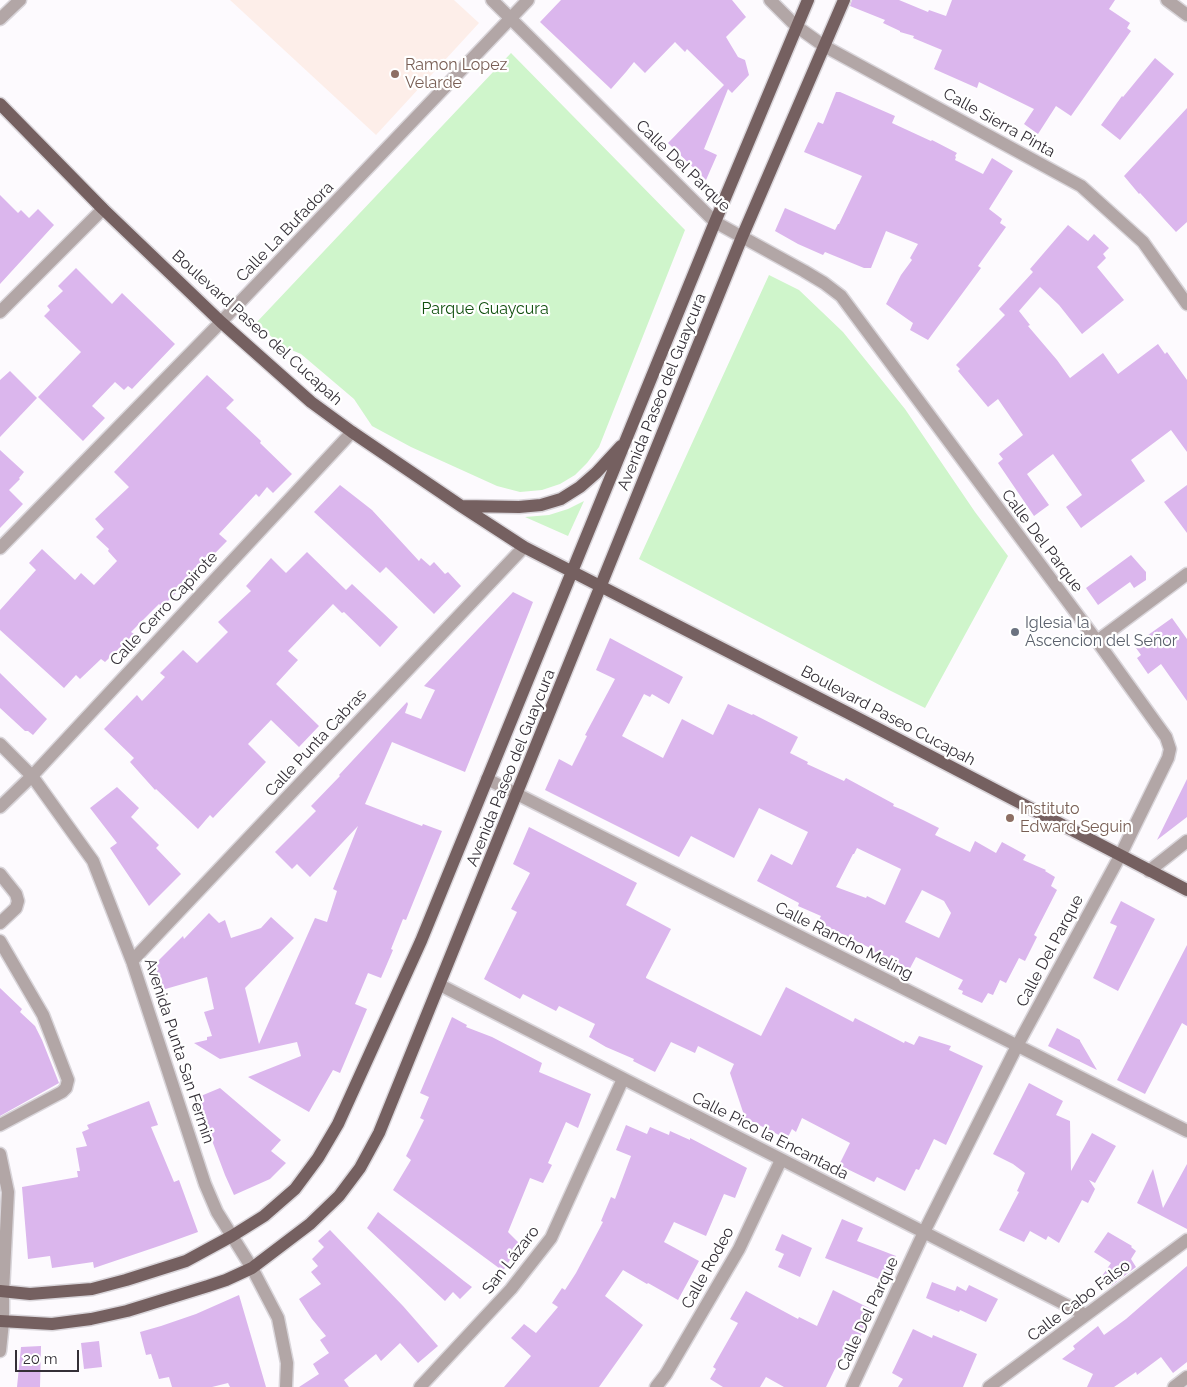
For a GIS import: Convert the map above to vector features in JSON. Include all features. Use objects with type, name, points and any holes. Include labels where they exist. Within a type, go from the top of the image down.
[{"type":"main road","name":"Avenida Paseo del Guaycura","points":[[2,1291],[30,1294],[92,1289],[118,1283],[186,1261],[264,1216],[295,1189],[318,1158],[338,1124],[421,941],[715,222],[808,0]]},
{"type":"main road","name":"Avenida Paseo del Guaycura","points":[[2,1321],[52,1324],[100,1317],[127,1311],[208,1286],[252,1268],[310,1224],[339,1196],[360,1168],[379,1133],[440,986],[742,237],[844,0]]},
{"type":"main road","name":"Boulevard Paseo del Cucapah","points":[[0,104],[103,209],[221,322],[311,402],[461,506],[524,547],[572,572]]},
{"type":"main road","points":[[461,506],[541,505],[562,499],[596,473],[626,440]]},
{"type":"main road","name":"Boulevard Paseo Cucapah","points":[[572,572],[848,713],[1187,890]]},
{"type":"street","points":[[0,18],[20,0]]},
{"type":"street","name":"Calle Del Parque","points":[[492,0],[715,222],[804,271],[824,283],[840,296],[1097,641],[1166,737],[1170,748],[1168,758],[1120,856],[1017,1046],[924,1232],[852,1387]]},
{"type":"street","name":"Calle La Bufadora","points":[[0,548],[221,322],[528,0]]},
{"type":"street","name":"Calle Sierra Pinta","points":[[770,0],[796,26],[824,46],[1081,186],[1143,242],[1187,304]]},
{"type":"street","points":[[1167,0],[1187,15]]},
{"type":"street","points":[[0,312],[103,209]]},
{"type":"street","name":"Calle Cerro Capirote","points":[[0,807],[32,776],[352,432]]},
{"type":"street","name":"Calle Punta Cabras","points":[[132,961],[524,547]]},
{"type":"street","points":[[1097,641],[1187,574]]},
{"type":"street","name":"Avenida Punta San Fermin","points":[[0,744],[32,776],[93,861],[132,961],[205,1184],[217,1212],[252,1268],[278,1318],[287,1363],[286,1387]]},
{"type":"street","name":"Calle Rancho Meling","points":[[487,779],[1187,1132]]},
{"type":"street","points":[[1148,871],[1187,841]]},
{"type":"street","points":[[0,874],[16,894],[18,901],[16,908],[0,923]]},
{"type":"street","points":[[0,941],[43,1015],[68,1080],[66,1088],[62,1092],[0,1125]]},
{"type":"street","name":"Calle Pico la Encantada","points":[[440,986],[1086,1315]]},
{"type":"street","name":"San Lázaro","points":[[420,1387],[511,1289],[551,1238],[623,1079]]},
{"type":"street","points":[[0,1154],[8,1192],[0,1351]]},
{"type":"street","name":"Calle Rodeo","points":[[656,1387],[666,1374],[739,1249],[781,1160]]},
{"type":"street","name":"Calle Cabo Falso","points":[[990,1387],[1187,1240]]},
{"type":"street","points":[[1174,1387],[1187,1377]]},
{"type":"shaded area","points":[[230,0],[454,0],[479,23],[376,135]]},
{"type":"green space","name":"Parque Guaycura","points":[[511,53],[685,230],[599,447],[575,475],[560,484],[542,490],[520,492],[497,486],[411,447],[372,426],[354,399],[301,354],[282,346],[256,323]]},
{"type":"green space","points":[[769,275],[799,290],[843,332],[905,409],[975,512],[1008,556],[925,708],[639,559]]},
{"type":"green space","points":[[584,501],[568,536],[525,517],[549,515]]},
{"type":"building","points":[[561,0],[732,0],[746,17],[726,37],[738,57],[745,60],[749,75],[732,93],[728,89],[704,149],[717,155],[706,180],[668,143],[724,85],[687,49],[685,52],[675,42],[645,73],[634,62],[611,89],[540,22]]},
{"type":"building","points":[[852,0],[899,0],[928,12],[929,10],[946,16],[952,0],[1115,0],[1109,9],[1130,23],[1127,28],[1131,31],[1071,116],[1056,106],[1038,134],[1024,124],[1034,109],[979,82],[977,88],[934,69],[942,50],[913,38],[914,36],[900,32],[883,23],[885,20],[850,6]]},
{"type":"building","points":[[1155,58],[1174,74],[1120,140],[1101,125],[1122,96]]},
{"type":"building","points":[[836,92],[840,92],[895,116],[892,123],[957,153],[955,160],[983,174],[992,158],[1013,171],[989,209],[1002,219],[1000,223],[1006,227],[978,266],[981,268],[928,340],[910,330],[913,323],[886,304],[901,275],[912,260],[910,258],[918,244],[886,231],[871,268],[864,268],[825,252],[823,255],[775,231],[785,208],[835,230],[862,176],[804,152],[818,122],[823,124]]},
{"type":"building","points":[[1187,108],[1187,222],[1176,232],[1124,176]]},
{"type":"building","points":[[0,195],[18,213],[21,210],[29,218],[38,209],[54,225],[0,284]]},
{"type":"building","points":[[1068,225],[1088,241],[1094,234],[1109,248],[1103,254],[1106,258],[1097,267],[1124,300],[1082,334],[1059,305],[1040,287],[1019,311],[1030,325],[1028,326],[1070,378],[1103,353],[1118,374],[1158,344],[1165,354],[1167,352],[1187,380],[1187,452],[1171,430],[1131,460],[1145,481],[1081,528],[1066,507],[1082,495],[1053,454],[1027,474],[1049,505],[1034,516],[998,463],[1003,459],[999,454],[1023,435],[998,399],[988,407],[958,371],[960,369],[956,365],[1005,315],[999,309],[1033,272],[1030,269]]},
{"type":"building","points":[[76,268],[112,304],[122,293],[175,344],[132,389],[128,386],[124,390],[115,382],[92,406],[105,418],[83,441],[38,397],[81,352],[44,316],[50,310],[47,306],[63,291],[58,286]]},
{"type":"building","points":[[10,371],[37,398],[0,437],[0,380]]},
{"type":"building","points":[[207,375],[234,400],[226,408],[292,474],[273,493],[267,487],[259,497],[256,494],[219,534],[227,541],[162,607],[159,604],[131,632],[134,634],[105,662],[101,659],[80,679],[76,675],[64,688],[0,630],[0,610],[36,570],[29,563],[42,549],[75,580],[81,573],[94,585],[117,561],[108,551],[109,549],[96,537],[104,529],[95,519],[129,487],[114,472]]},
{"type":"building","points":[[0,450],[24,472],[9,490],[23,504],[0,528]]},
{"type":"building","points":[[340,485],[372,510],[419,561],[421,558],[430,566],[434,562],[445,574],[448,572],[461,586],[434,614],[386,567],[380,573],[314,512]]},
{"type":"building","points":[[1187,485],[1187,533],[1164,502]]},
{"type":"building","points":[[307,552],[346,590],[352,584],[398,627],[380,647],[344,612],[342,613],[333,604],[288,651],[298,660],[276,684],[319,726],[299,747],[271,720],[248,744],[266,762],[213,818],[210,815],[198,829],[155,790],[130,762],[134,758],[104,729],[137,695],[142,701],[165,677],[160,673],[183,650],[197,663],[228,632],[218,622],[251,591],[246,586],[271,558],[286,573]]},
{"type":"building","points":[[1131,555],[1146,572],[1146,580],[1134,588],[1130,582],[1098,605],[1086,588]]},
{"type":"building","points":[[513,592],[533,602],[465,772],[392,742],[365,804],[422,826],[423,824],[442,831],[406,920],[403,919],[381,978],[368,973],[355,1004],[367,1009],[340,1073],[333,1070],[309,1112],[248,1077],[301,1056],[297,1042],[220,1059],[194,1043],[207,1040],[207,1037],[212,1036],[204,1012],[214,1009],[207,977],[162,990],[155,964],[183,936],[184,939],[209,913],[219,923],[225,920],[231,938],[261,928],[271,917],[294,938],[245,988],[259,1044],[315,918],[327,922],[337,891],[333,889],[358,826],[310,877],[297,864],[292,869],[275,852],[316,811],[311,806],[407,702],[405,713],[421,719],[435,690],[424,686]]},
{"type":"building","points":[[1172,618],[1187,639],[1187,701],[1161,664],[1148,674],[1137,658],[1141,655],[1134,645]]},
{"type":"building","points":[[610,638],[683,677],[669,704],[652,694],[650,697],[644,694],[622,736],[663,758],[682,719],[713,735],[728,704],[753,714],[798,737],[790,753],[808,762],[807,764],[844,781],[846,778],[894,804],[893,806],[939,828],[935,835],[970,852],[975,841],[996,853],[1002,842],[1026,855],[1023,860],[1046,870],[1055,877],[1051,886],[1057,890],[1034,935],[1037,937],[1025,961],[1019,958],[1006,983],[1000,980],[993,995],[988,993],[982,1003],[962,994],[963,991],[958,989],[963,980],[916,957],[908,972],[872,954],[874,950],[834,930],[829,932],[816,926],[821,916],[798,906],[799,903],[757,881],[771,854],[792,865],[808,832],[759,808],[734,858],[691,836],[679,857],[545,790],[559,759],[572,766],[587,736],[585,735],[615,679],[596,670]],"holes":[[[857,848],[901,869],[885,905],[867,896],[866,898],[836,887]],[[922,890],[944,901],[951,913],[939,938],[905,922]]]},
{"type":"building","points":[[0,673],[47,719],[33,735],[25,731],[0,708]]},
{"type":"building","points":[[1187,779],[1187,817],[1157,840]]},
{"type":"building","points":[[117,787],[139,808],[131,817],[159,845],[156,848],[181,874],[149,906],[110,848],[117,843],[90,808]]},
{"type":"building","points":[[529,827],[637,883],[626,905],[671,929],[646,978],[761,1036],[786,987],[853,1022],[855,1018],[904,1043],[905,1041],[914,1045],[919,1036],[951,1046],[949,1050],[983,1066],[946,1145],[934,1139],[919,1170],[916,1169],[905,1191],[877,1177],[874,1182],[839,1165],[850,1143],[802,1118],[796,1132],[792,1129],[787,1139],[745,1118],[730,1073],[734,1064],[698,1046],[695,1053],[671,1042],[655,1072],[633,1061],[634,1059],[606,1047],[589,1037],[595,1024],[559,1006],[556,1011],[523,994],[520,999],[484,979],[517,912],[511,909],[530,873],[513,864]]},
{"type":"building","points":[[1121,901],[1155,919],[1118,991],[1093,978],[1117,926],[1110,923]]},
{"type":"building","points":[[1187,945],[1187,1026],[1182,1023],[1145,1094],[1117,1080]]},
{"type":"building","points":[[0,988],[22,1009],[20,1012],[35,1026],[59,1083],[0,1116]]},
{"type":"building","points":[[452,1017],[467,1025],[466,1027],[492,1037],[542,1063],[539,1072],[591,1094],[578,1128],[566,1122],[548,1163],[552,1165],[543,1183],[530,1178],[508,1232],[520,1244],[503,1271],[393,1190],[411,1160],[406,1156],[424,1120],[420,1118],[429,1097],[420,1093]]},
{"type":"building","points":[[1057,1028],[1080,1040],[1097,1070],[1048,1046]]},
{"type":"building","points":[[1029,1083],[1063,1101],[1056,1115],[1070,1121],[1071,1171],[1092,1133],[1116,1146],[1095,1183],[1089,1180],[1095,1189],[1088,1203],[1082,1200],[1059,1243],[1048,1236],[1046,1240],[1030,1231],[1024,1242],[999,1230],[1019,1192],[1017,1191],[1025,1173],[1013,1164],[993,1154]]},
{"type":"building","points":[[220,1088],[281,1140],[271,1151],[286,1163],[270,1179],[234,1195],[196,1098]]},
{"type":"building","points":[[149,1101],[158,1125],[151,1127],[174,1182],[179,1180],[198,1232],[94,1268],[93,1262],[52,1268],[50,1256],[28,1259],[22,1187],[78,1177],[77,1171],[80,1171],[76,1148],[87,1146],[82,1132],[89,1129],[87,1125]]},
{"type":"building","points":[[626,1125],[647,1134],[650,1127],[669,1135],[670,1131],[690,1140],[690,1138],[747,1168],[735,1198],[724,1194],[706,1236],[674,1222],[664,1242],[699,1261],[678,1300],[623,1270],[605,1296],[643,1325],[599,1387],[504,1387],[531,1356],[511,1338],[524,1324],[536,1333],[558,1307],[552,1303],[562,1288],[565,1290],[576,1273],[603,1222],[601,1221],[611,1197],[615,1199],[631,1156],[616,1150]]},
{"type":"building","points":[[1187,1164],[1187,1229],[1137,1203],[1153,1169],[1163,1208]]},
{"type":"building","points":[[378,1212],[472,1287],[460,1299],[453,1292],[445,1301],[367,1228]]},
{"type":"building","points":[[842,1219],[863,1228],[857,1241],[896,1256],[886,1282],[825,1258]]},
{"type":"building","points":[[330,1230],[403,1306],[438,1346],[418,1363],[400,1343],[381,1361],[376,1354],[344,1380],[349,1387],[299,1387],[319,1374],[313,1364],[329,1353],[320,1340],[326,1336],[299,1299],[321,1284],[311,1272],[318,1266],[312,1259],[324,1247],[318,1241]]},
{"type":"building","points":[[1108,1232],[1132,1246],[1136,1251],[1131,1259],[1136,1267],[1111,1286],[1100,1279],[1111,1263],[1094,1252]]},
{"type":"building","points":[[782,1234],[812,1248],[800,1277],[778,1267],[784,1254],[775,1250]]},
{"type":"building","points":[[1187,1266],[1187,1362],[1173,1373],[1161,1357],[1137,1375],[1136,1372],[1114,1387],[1087,1387],[1093,1374],[1062,1359],[1075,1349],[1073,1346],[1098,1326],[1104,1335],[1126,1319]]},
{"type":"building","points":[[932,1282],[955,1291],[957,1286],[966,1291],[969,1285],[998,1299],[986,1322],[926,1298]]},
{"type":"building","points":[[833,1290],[873,1310],[860,1337],[852,1334],[826,1387],[784,1387],[766,1377],[760,1387],[723,1387],[710,1379],[716,1369],[713,1367],[738,1323],[730,1319],[746,1291],[798,1319],[799,1317],[817,1326]]},
{"type":"building","points":[[239,1295],[266,1387],[230,1387],[228,1383],[212,1387],[172,1387],[169,1377],[159,1379],[151,1354],[146,1355],[140,1332],[196,1314]]},
{"type":"building","points":[[913,1329],[932,1338],[933,1335],[977,1354],[963,1387],[898,1387],[903,1379],[892,1373]]},
{"type":"building","points":[[99,1341],[102,1367],[84,1369],[81,1343]]},
{"type":"building","points":[[41,1346],[40,1387],[17,1387],[21,1347]]},
{"type":"place","name":"Ramon Lopez Velarde","points":[[395,74]]},
{"type":"place","name":"Iglesia la Ascencion del Señor","points":[[1015,632]]},
{"type":"place","name":"Instituto Edward Seguin","points":[[1010,818]]}]
